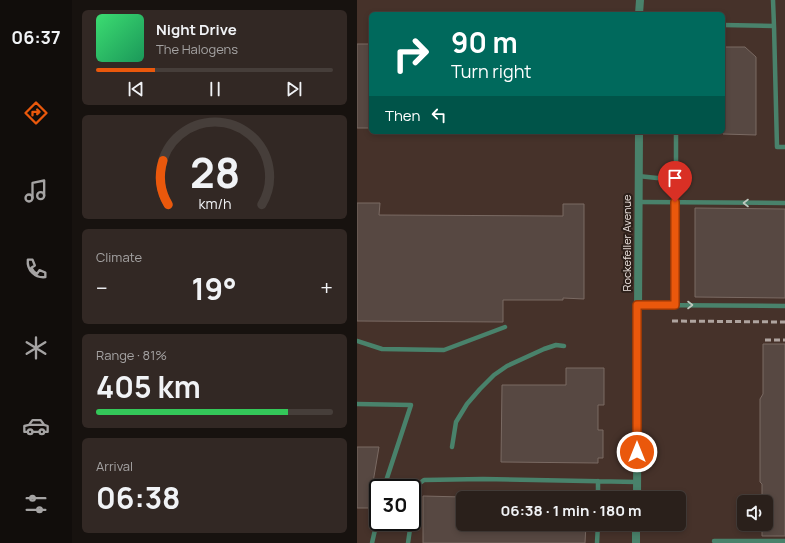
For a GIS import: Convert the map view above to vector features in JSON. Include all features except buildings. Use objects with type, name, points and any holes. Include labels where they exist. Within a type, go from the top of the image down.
[{"type":"street","points":[[639,12],[640,0]]},
{"type":"street","name":"Rockefeller Avenue","points":[[637,491],[639,134]]},
{"type":"street","points":[[636,531],[636,543]]},
{"type":"lane","points":[[773,0],[777,147],[785,147]]},
{"type":"lane","points":[[725,26],[774,26]]},
{"type":"lane","points":[[638,176],[657,178],[676,177],[676,134]]},
{"type":"lane","points":[[638,202],[785,203]]},
{"type":"lane","points":[[675,202],[675,305]]},
{"type":"lane","points":[[637,305],[785,306]]},
{"type":"lane","points":[[357,341],[382,349],[444,350],[505,327]]},
{"type":"lane","points":[[452,447],[456,422],[467,404],[480,388],[494,375],[507,366],[544,349],[556,345],[564,346]]},
{"type":"lane","points":[[357,404],[411,405],[387,479]]},
{"type":"lane","points":[[421,482],[424,480],[483,479],[637,482]]},
{"type":"lane","points":[[598,481],[598,491]]},
{"type":"lane","points":[[372,543],[375,531]]},
{"type":"lane","points":[[408,543],[410,531]]},
{"type":"lane","points":[[597,543],[598,531]]},
{"type":"lane","points":[[714,541],[785,541]]},
{"type":"shaded area","points":[[357,0],[785,0],[785,543],[357,543]]},
{"type":"railway","points":[[672,321],[785,322]]},
{"type":"railway","points":[[765,340],[785,340]]},
{"type":"route","points":[[637,452],[637,305],[675,305],[675,202]]}]
